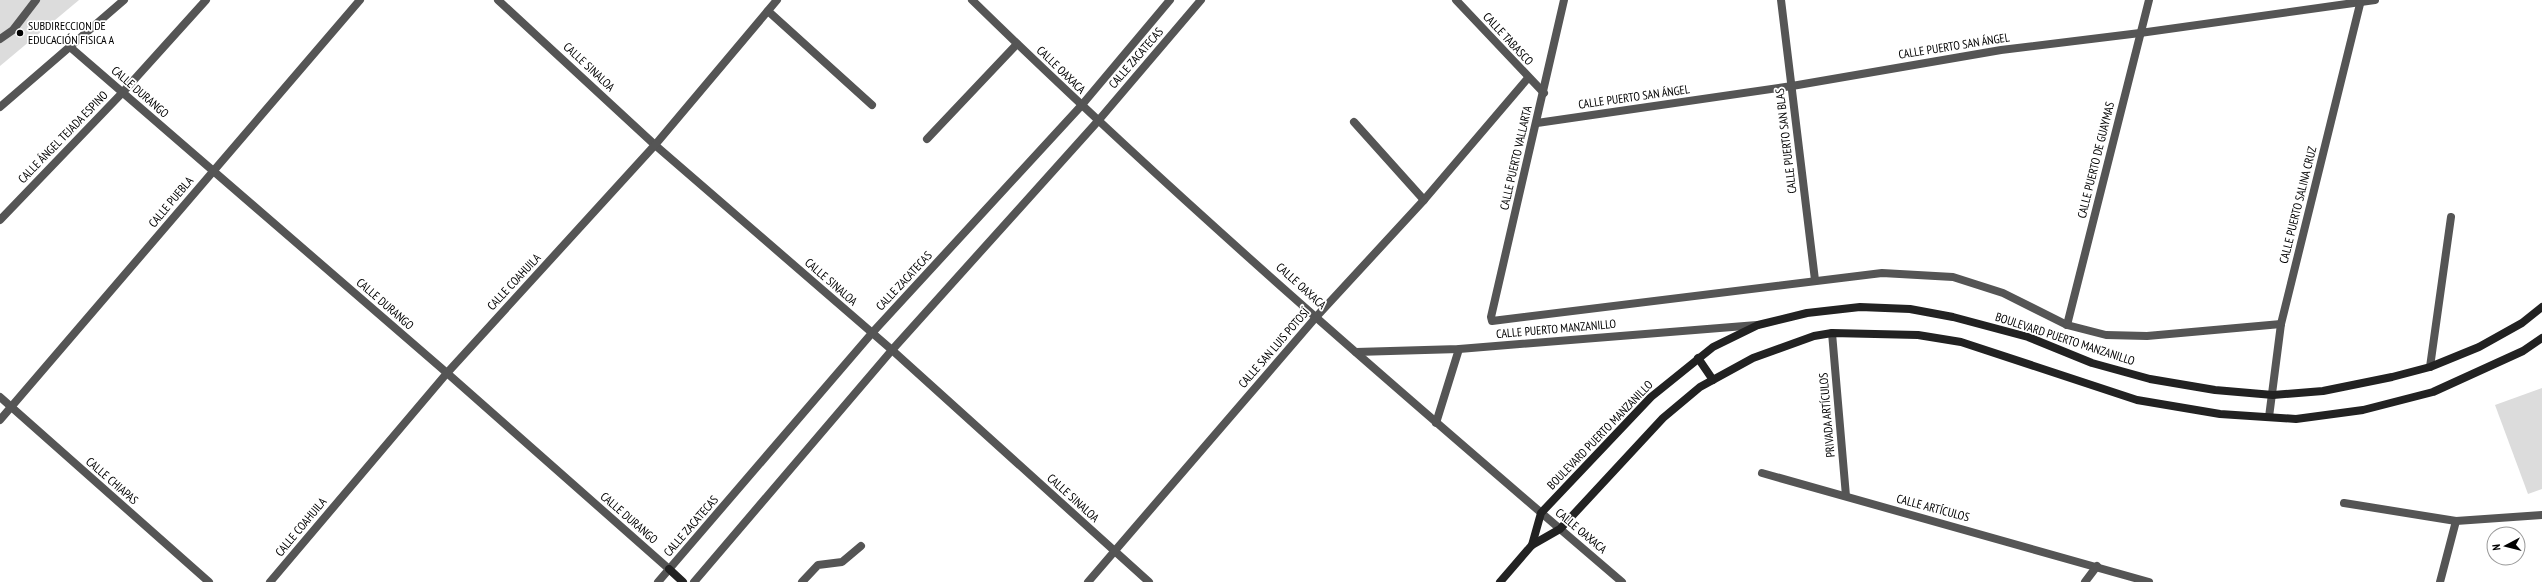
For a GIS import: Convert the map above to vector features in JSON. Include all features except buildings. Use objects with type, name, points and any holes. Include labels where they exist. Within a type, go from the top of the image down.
[{"type":"street","points":[[0,39],[13,30],[36,0]]},
{"type":"street","points":[[0,107],[124,0]]},
{"type":"street","name":"CALLE ÁNGEL TEJADA ESPINO","points":[[0,220],[123,92],[206,0]]},
{"type":"street","name":"CALLE PUEBLA","points":[[0,420],[360,0]]},
{"type":"street","name":"CALLE SINALOA","points":[[498,0],[655,145],[892,350],[1149,582]]},
{"type":"street","name":"CALLE COAHUILA","points":[[270,582],[447,373],[655,145],[777,0]]},
{"type":"street","name":"CALLE OAXACA","points":[[972,0],[1081,106],[1436,423],[1622,582]]},
{"type":"street","name":"CALLE ZACATECAS","points":[[658,582],[872,333],[1081,106],[1170,0]]},
{"type":"street","name":"CALLE ZACATECAS","points":[[694,582],[892,350],[1098,121],[1201,0]]},
{"type":"street","name":"CALLE TABASCO","points":[[1456,0],[1528,78],[1544,93]]},
{"type":"street","name":"CALLE PUERTO VALLARTA","points":[[1564,0],[1537,123],[1490,317],[1492,321],[1815,280]]},
{"type":"street","name":"CALLE PUERTO SAN BLAS","points":[[1781,0],[1815,280]]},
{"type":"street","name":"CALLE PUERTO DE GUAYMAS","points":[[2067,325],[2149,0]]},
{"type":"street","name":"CALLE PUERTO SAN ÁNGEL","points":[[1537,123],[1792,86],[2001,50],[2140,33],[2375,0]]},
{"type":"street","name":"CALLE PUERTO SALINA CRUZ","points":[[2269,417],[2281,324],[2361,1]]},
{"type":"street","points":[[768,11],[872,105]]},
{"type":"street","points":[[927,139],[1017,44]]},
{"type":"street","name":"CALLE DURANGO","points":[[70,47],[447,373],[683,582]]},
{"type":"street","name":"CALLE SAN LUIS POTOSÍ","points":[[1088,582],[1317,316],[1424,200],[1528,78]]},
{"type":"street","points":[[1354,122],[1424,200]]},
{"type":"street","points":[[2430,367],[2451,217]]},
{"type":"street","points":[[1815,280],[1882,273],[1953,277],[2003,293],[2067,325],[2106,335],[2147,336],[2281,324]]},
{"type":"street","name":"BOULEVARD PUERTO MANZANILLO","points":[[1541,513],[1651,396],[1698,358],[1713,347],[1758,325],[1807,314],[1860,307],[1910,308],[1953,317],[2028,337],[2092,363],[2150,379],[2215,390],[2273,395],[2323,391],[2392,377],[2430,367],[2479,348],[2522,323],[2542,307]]},
{"type":"street","name":"CALLE PUERTO MANZANILLO","points":[[1356,352],[1459,349],[1758,325]]},
{"type":"street","points":[[1500,582],[1532,545],[1560,530],[1663,418],[1700,387],[1753,358],[1780,347],[1832,333],[1918,335],[1961,342],[2137,400],[2220,414],[2296,418],[2363,410],[2433,392],[2523,351],[2542,338]]},
{"type":"street","name":"PRIVADA ARTÍCULOS","points":[[1832,333],[1846,496]]},
{"type":"street","points":[[1436,423],[1459,349]]},
{"type":"street","points":[[1698,358],[1712,380]]},
{"type":"street","name":"CALLE CHIAPAS","points":[[0,397],[209,582]]},
{"type":"street","name":"CALLE ARTÍCULOS","points":[[1762,473],[2097,566],[2149,582]]},
{"type":"street","points":[[2344,503],[2456,521],[2542,515]]},
{"type":"street","points":[[1532,545],[1541,513]]},
{"type":"street","points":[[2440,582],[2456,521]]},
{"type":"street","points":[[802,582],[818,565],[842,562],[861,546]]},
{"type":"street","points":[[2085,582],[2097,566]]},
{"type":"shaded area","name":"SUBDIRECCION DE EDUCACIÓN FISICA A","points":[[0,0],[79,0],[0,66]]},
{"type":"shaded area","points":[[2542,388],[2542,489],[2528,494],[2495,405]]},
{"type":"place","name":"SUBDIRECCION DE EDUCACIÓN FISICA A","points":[[20,33]]}]
